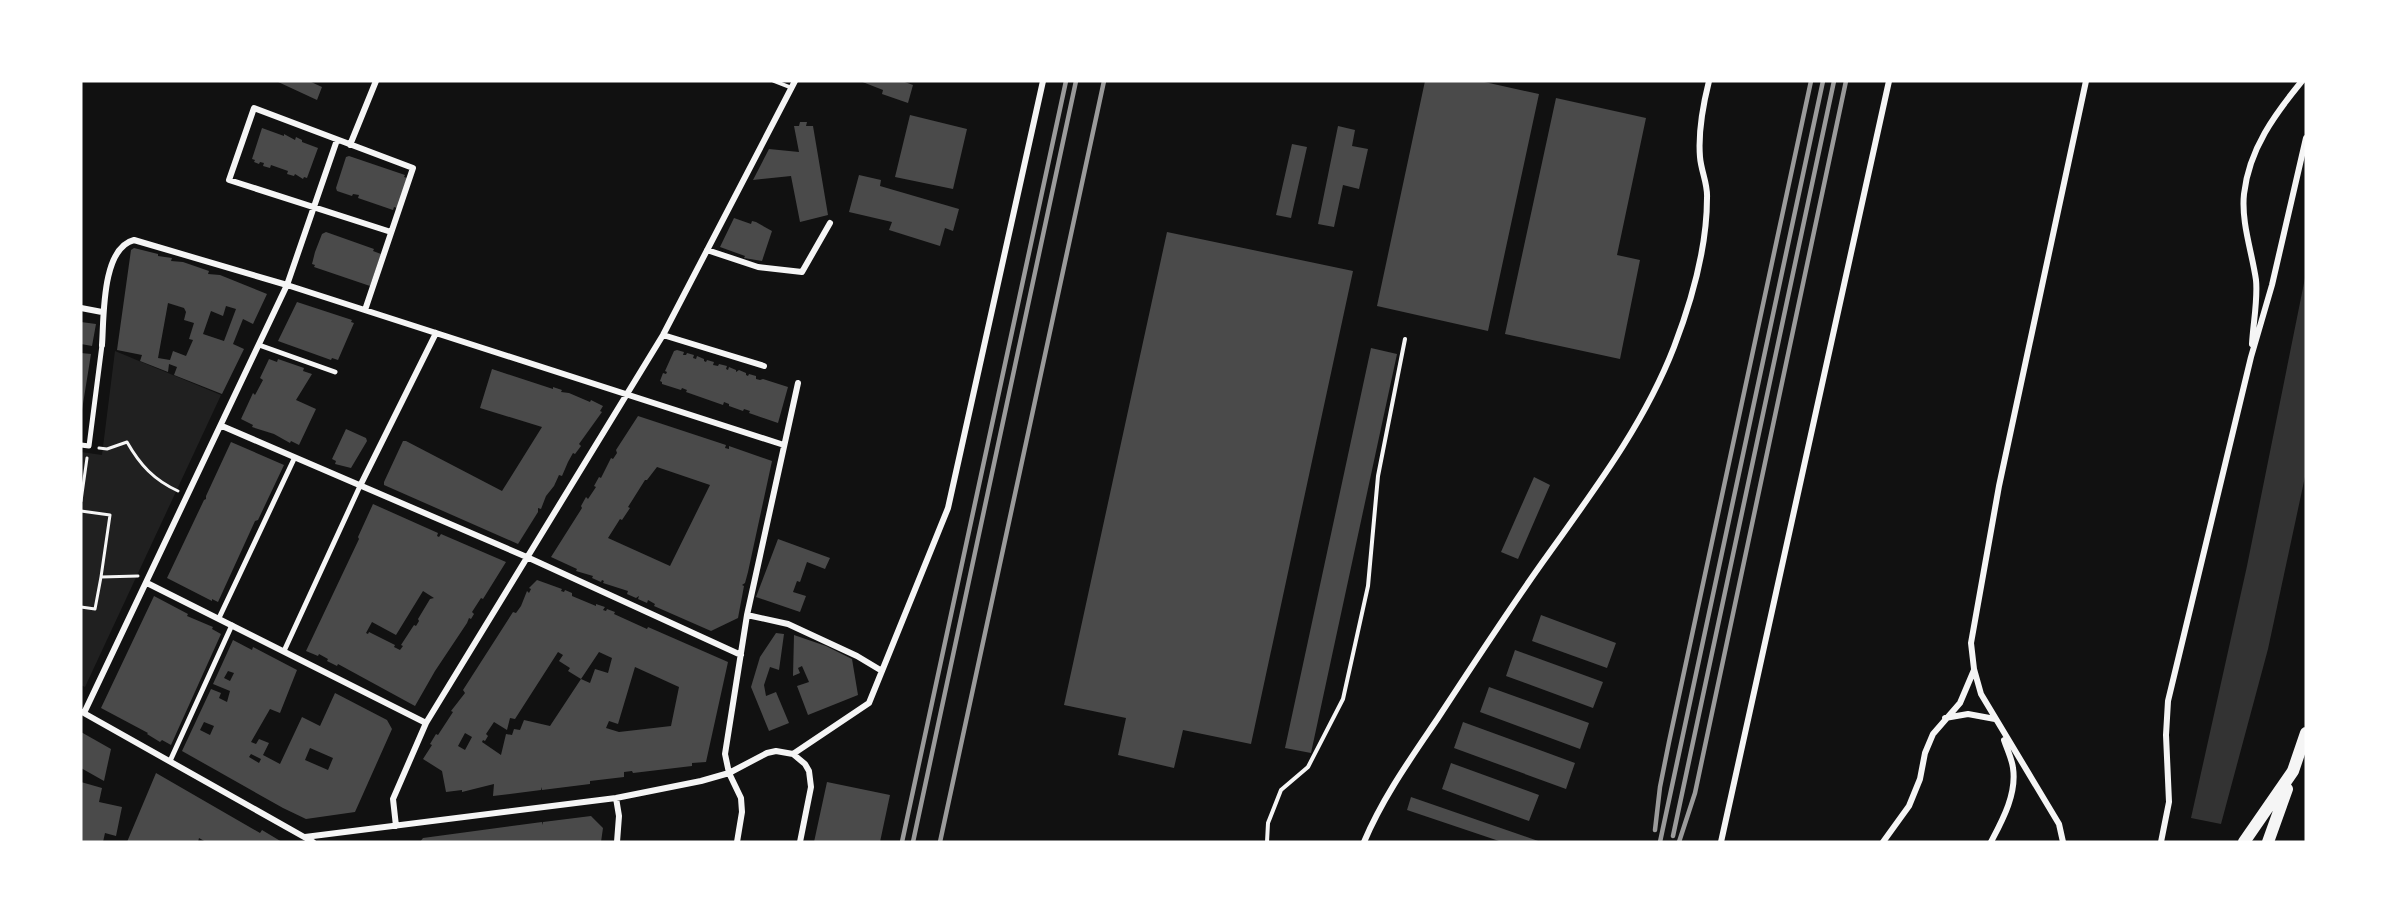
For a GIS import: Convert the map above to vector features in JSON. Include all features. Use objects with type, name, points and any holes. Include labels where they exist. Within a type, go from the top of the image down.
[{"type":"highway","points":[[2268,842],[2306,733]]},
{"type":"highway","points":[[2244,842],[2293,771]]},
{"type":"street","points":[[350,145],[376,81]]},
{"type":"street","points":[[793,754],[869,703],[948,508],[1042,81]]},
{"type":"street","points":[[1364,842],[1373,819],[1398,777],[1540,565],[1628,441],[1653,396],[1685,314],[1701,254],[1707,194],[1700,157],[1708,81]]},
{"type":"street","points":[[1721,842],[1889,81]]},
{"type":"street","points":[[2063,842],[2059,824],[1981,694],[1974,669],[1971,643],[1999,486],[2086,81]]},
{"type":"street","points":[[2251,357],[2256,282],[2246,227],[2244,194],[2251,163],[2266,129],[2302,81]]},
{"type":"street","points":[[396,826],[393,799],[426,723],[529,558],[663,335],[793,84]]},
{"type":"street","points":[[365,310],[391,232],[412,168],[254,108],[229,180],[391,232]]},
{"type":"street","points":[[2162,842],[2169,802],[2166,735],[2168,701],[2251,357],[2272,285],[2306,138]]},
{"type":"street","points":[[313,842],[82,712],[147,583],[287,285],[337,140]]},
{"type":"street","points":[[707,250],[758,267],[802,272],[830,223]]},
{"type":"street","points":[[81,445],[88,446],[102,345],[102,312],[108,275],[117,254],[127,242],[134,240],[287,285],[628,393],[784,446]]},
{"type":"street","points":[[81,308],[102,312]]},
{"type":"street","points":[[284,651],[360,486],[436,333]]},
{"type":"street","points":[[663,335],[764,366]]},
{"type":"street","points":[[259,345],[335,372]]},
{"type":"street","points":[[737,842],[741,798],[729,773],[724,754],[747,615],[798,383]]},
{"type":"street","points":[[222,426],[294,459],[529,558],[741,655]]},
{"type":"street","points":[[219,618],[294,459]]},
{"type":"street","points":[[147,583],[426,723]]},
{"type":"street","points":[[747,615],[788,624],[857,656],[882,671]]},
{"type":"street","points":[[170,760],[232,625]]},
{"type":"street","points":[[1883,842],[1909,806],[1920,779],[1925,753],[1933,734],[1960,704],[1974,669]]},
{"type":"street","points":[[1945,718],[1968,714],[1995,718]]},
{"type":"street","points":[[1991,842],[2005,816],[2014,769],[2001,728]]},
{"type":"street","points":[[305,837],[616,798],[701,781],[729,773],[767,753],[785,751],[793,754],[805,764],[811,779],[800,842]]},
{"type":"street","points":[[616,798],[619,816],[617,842]]},
{"type":"lane","points":[[774,81],[793,84]]},
{"type":"lane","points":[[1267,842],[1268,823],[1278,795],[1285,785],[1308,767],[1343,699],[1368,586],[1378,476],[1405,339]]},
{"type":"path","points":[[81,501],[88,446],[107,449],[127,442],[137,460],[149,473],[163,484],[179,491]]},
{"type":"path","points":[[81,511],[110,515],[95,609],[81,607]]},
{"type":"path","points":[[100,577],[140,576]]},
{"type":"shaded area","points":[[2306,273],[2306,472],[2268,649],[2221,824],[2191,818],[2247,566]]},
{"type":"shaded area","points":[[115,351],[221,395],[85,687],[81,685],[81,452],[102,455]]},
{"type":"building","points":[[276,81],[309,81],[322,87],[317,100]]},
{"type":"building","points":[[860,81],[902,81],[913,85],[908,103],[882,94],[883,90]]},
{"type":"building","points":[[1425,81],[1480,81],[1539,94],[1488,331],[1377,306]]},
{"type":"building","points":[[1556,98],[1646,118],[1617,255],[1640,260],[1620,359],[1505,334]]},
{"type":"building","points":[[910,115],[967,129],[953,189],[895,177]]},
{"type":"building","points":[[800,122],[807,122],[806,126],[813,126],[828,215],[800,222],[791,176],[753,180],[769,149],[799,152],[794,126],[799,126]]},
{"type":"building","points":[[1338,126],[1355,130],[1352,146],[1368,149],[1359,189],[1343,185],[1334,227],[1318,224]]},
{"type":"building","points":[[262,128],[284,136],[284,134],[295,140],[296,137],[318,148],[307,178],[303,179],[295,174],[294,176],[287,174],[288,171],[271,165],[270,168],[263,166],[264,163],[254,162],[255,160],[252,159]]},
{"type":"building","points":[[1292,144],[1307,147],[1291,218],[1276,215]]},
{"type":"building","points":[[349,156],[405,175],[404,177],[407,178],[397,208],[394,207],[393,210],[358,198],[359,195],[353,194],[352,196],[337,191],[346,157]]},
{"type":"building","points":[[859,175],[881,180],[880,186],[959,209],[953,231],[945,228],[940,246],[889,230],[892,222],[849,212]]},
{"type":"building","points":[[734,218],[751,224],[752,221],[756,222],[772,231],[762,261],[744,258],[745,256],[720,247]]},
{"type":"building","points":[[326,232],[374,249],[373,251],[381,254],[370,286],[314,267],[315,265],[312,264],[315,252],[322,234]]},
{"type":"building","points":[[1167,232],[1353,271],[1251,744],[1183,730],[1174,768],[1118,755],[1126,718],[1064,705]]},
{"type":"building","points":[[134,248],[172,258],[171,261],[183,262],[209,271],[208,274],[220,275],[267,294],[253,324],[243,319],[233,344],[244,349],[222,394],[174,375],[177,367],[169,364],[168,372],[140,361],[142,355],[117,350],[131,250]],"holes":[[[168,303],[184,308],[186,312],[184,320],[194,323],[189,339],[193,340],[186,356],[173,351],[170,360],[158,358]],[[226,306],[236,309],[224,341],[203,334],[211,311],[223,316]]]},
{"type":"building","points":[[297,302],[352,320],[351,322],[354,323],[338,360],[332,358],[331,360],[278,341]]},
{"type":"building","points":[[81,322],[96,324],[92,346],[81,344]]},
{"type":"building","points":[[1371,348],[1397,354],[1311,753],[1285,748]]},
{"type":"building","points":[[674,351],[684,352],[683,355],[687,353],[694,355],[693,358],[696,359],[697,356],[706,362],[707,360],[714,362],[713,365],[727,366],[728,370],[729,367],[736,372],[739,370],[746,373],[748,376],[749,374],[756,376],[756,379],[788,387],[778,423],[749,413],[750,411],[729,406],[724,402],[723,405],[686,392],[687,390],[682,388],[681,390],[662,384],[660,381],[663,373],[666,374],[665,371]]},
{"type":"building","points":[[81,353],[91,354],[82,410],[81,410]]},
{"type":"building","points":[[269,359],[277,362],[278,359],[304,368],[303,371],[312,374],[296,400],[316,409],[299,445],[252,427],[253,425],[241,419],[253,393],[255,395],[263,380],[260,378]]},
{"type":"building","points":[[492,369],[562,390],[561,392],[590,402],[591,400],[603,406],[600,411],[602,412],[579,444],[581,446],[575,454],[573,453],[562,476],[559,475],[541,509],[538,508],[538,512],[518,544],[384,485],[403,441],[406,441],[502,491],[542,427],[480,408]]},
{"type":"building","points":[[638,416],[726,445],[725,448],[729,449],[729,446],[772,461],[748,572],[745,583],[742,585],[744,586],[738,618],[711,631],[654,606],[655,604],[648,600],[647,603],[638,599],[639,596],[636,598],[627,594],[628,591],[576,571],[577,569],[551,557],[582,508],[586,497],[588,499],[599,477],[601,478],[611,458],[613,459],[617,453],[616,450]],"holes":[[[657,467],[710,485],[670,566],[608,538],[630,508],[628,507],[645,480]]]},
{"type":"building","points":[[346,429],[366,438],[367,441],[351,468],[335,464],[336,461],[332,459]]},
{"type":"building","points":[[231,442],[284,465],[258,520],[255,521],[218,602],[167,578]]},
{"type":"building","points":[[1534,477],[1550,485],[1518,559],[1501,552]]},
{"type":"building","points":[[373,504],[438,533],[439,537],[441,534],[506,562],[472,612],[474,614],[471,619],[469,618],[415,706],[338,664],[337,666],[327,661],[328,659],[319,654],[318,656],[306,651]],"holes":[[[423,591],[434,598],[430,599],[400,650],[394,647],[395,645],[369,632],[366,633],[372,622],[396,635]]]},
{"type":"building","points":[[778,539],[830,558],[825,569],[807,562],[800,582],[797,581],[793,592],[806,596],[800,612],[756,597]]},
{"type":"building","points":[[537,580],[562,589],[561,591],[565,590],[572,593],[572,596],[596,606],[596,604],[605,607],[603,610],[615,612],[614,614],[647,629],[648,627],[728,662],[706,762],[692,763],[692,766],[624,772],[624,777],[590,781],[590,784],[542,790],[542,787],[541,790],[493,796],[494,784],[462,792],[462,790],[446,792],[442,771],[423,759],[436,734],[438,735],[453,712],[451,711],[465,693],[463,690],[513,612],[516,613],[521,606],[527,591],[529,593],[531,589],[529,588]],"holes":[[[558,652],[563,655],[559,661],[570,668],[568,671],[581,679],[550,726],[524,720],[520,730],[514,729],[512,735],[506,734],[501,755],[482,742],[485,741],[488,736],[486,734],[494,722],[507,730],[510,718],[515,719]],[[599,652],[612,658],[608,673],[595,669],[590,683],[581,679]],[[635,667],[679,687],[671,726],[619,732],[606,728],[609,721],[618,724]],[[465,733],[472,737],[465,750],[458,746]]]},
{"type":"building","points":[[154,596],[188,614],[187,616],[213,627],[212,629],[221,634],[171,745],[162,740],[160,742],[148,733],[101,708]]},
{"type":"building","points":[[1541,615],[1616,643],[1607,668],[1532,641]]},
{"type":"building","points":[[776,633],[784,634],[779,670],[770,667],[764,685],[766,696],[776,692],[789,723],[769,731],[751,687],[760,657]]},
{"type":"building","points":[[794,635],[826,646],[852,659],[858,695],[808,715],[797,686],[809,682],[802,666],[798,668],[800,673],[793,676]]},
{"type":"building","points":[[233,640],[252,650],[253,647],[297,670],[280,713],[270,709],[251,742],[256,744],[259,739],[269,743],[263,755],[280,764],[302,717],[320,726],[335,693],[387,720],[392,729],[355,812],[306,819],[182,751],[211,689],[221,693],[219,698],[227,702],[230,691],[213,684]],"holes":[[[228,671],[234,673],[230,681],[224,678]],[[204,722],[214,726],[210,735],[200,730]],[[310,748],[333,758],[328,770],[305,760]],[[251,754],[261,759],[259,763],[249,757]]]},
{"type":"building","points":[[1515,650],[1603,682],[1593,708],[1506,676]]},
{"type":"building","points":[[1489,687],[1589,723],[1580,749],[1480,712]]},
{"type":"building","points":[[1463,722],[1575,763],[1566,789],[1454,748]]},
{"type":"building","points":[[81,732],[111,749],[104,781],[81,768]]},
{"type":"building","points":[[1451,763],[1539,795],[1529,821],[1442,789]]},
{"type":"building","points":[[156,773],[260,833],[262,830],[282,842],[206,842],[199,838],[198,842],[127,842]]},
{"type":"building","points":[[81,782],[102,788],[99,802],[122,807],[116,836],[105,833],[103,842],[81,842]]},
{"type":"building","points":[[827,782],[890,795],[880,842],[814,842]]},
{"type":"building","points":[[1411,797],[1541,842],[1502,842],[1407,810]]},
{"type":"building","points":[[591,816],[603,828],[601,842],[420,842],[423,838],[542,822],[543,825],[543,822]]},
{"type":"railway","points":[[902,842],[1066,81]]},
{"type":"railway","points":[[913,842],[1076,81]]},
{"type":"railway","points":[[940,842],[1104,81]]},
{"type":"railway","points":[[1655,830],[1660,787],[1669,742],[1811,81]]},
{"type":"railway","points":[[1660,842],[1823,81]]},
{"type":"railway","points":[[1673,836],[1834,81]]},
{"type":"railway","points":[[1679,842],[1695,793],[1846,81]]}]
